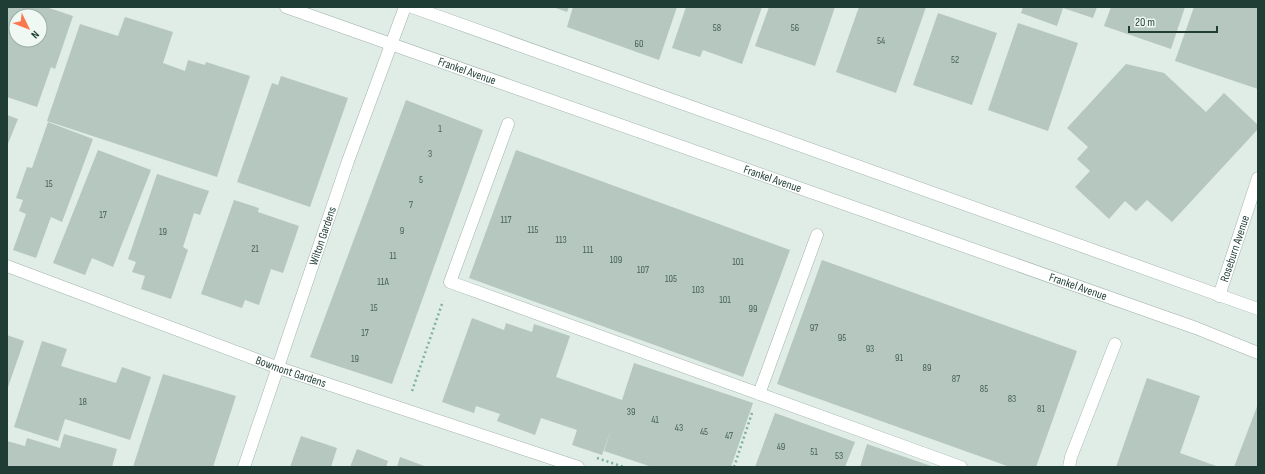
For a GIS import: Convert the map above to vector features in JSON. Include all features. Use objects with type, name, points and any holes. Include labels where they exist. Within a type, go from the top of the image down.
[{"type":"street","name":"Frankel Avenue","points":[[286,7],[1196,328],[1258,353]]},
{"type":"street","name":"Wilton Gardens","points":[[244,467],[279,368],[348,161],[405,7]]},
{"type":"street","points":[[412,7],[1258,309]]},
{"type":"street","points":[[508,124],[450,282],[961,467]]},
{"type":"street","name":"Roseburn Avenue","points":[[1219,296],[1258,178]]},
{"type":"street","points":[[759,394],[817,235]]},
{"type":"street","name":"Bowmont Gardens","points":[[7,266],[279,368],[578,467]]},
{"type":"street","points":[[1068,467],[1115,344]]},
{"type":"path","points":[[403,409],[410,396],[450,282]]},
{"type":"path","points":[[734,467],[759,394]]},
{"type":"building","points":[[7,7],[46,7],[73,16],[55,69],[51,67],[37,107],[7,97]]},
{"type":"building","points":[[553,7],[569,7],[567,12]]},
{"type":"building","points":[[573,7],[677,7],[659,60],[567,27]]},
{"type":"building","points":[[686,7],[762,7],[742,64],[703,50],[700,57],[672,48]]},
{"type":"building","points":[[769,7],[835,7],[815,66],[755,46]]},
{"type":"building","points":[[859,7],[926,7],[896,93],[836,72]]},
{"type":"building","points":[[1023,7],[1097,7],[1093,18],[1063,8],[1057,26],[1021,13]]},
{"type":"building","points":[[1111,7],[1185,7],[1171,49],[1104,26]]},
{"type":"building","points":[[1194,7],[1258,7],[1258,89],[1175,61]]},
{"type":"building","points":[[938,13],[997,33],[972,105],[913,85]]},
{"type":"building","points":[[125,17],[173,32],[163,63],[185,71],[188,60],[205,65],[206,62],[250,76],[217,177],[47,121],[80,24],[118,36]]},
{"type":"building","points":[[1018,23],[1078,43],[1048,131],[988,110]]},
{"type":"building","points":[[1126,64],[1164,73],[1206,112],[1224,93],[1258,125],[1258,129],[1172,222],[1147,200],[1136,211],[1125,201],[1109,219],[1075,187],[1090,171],[1077,159],[1088,147],[1067,128]]},
{"type":"building","points":[[281,76],[348,98],[310,207],[237,182],[272,83],[278,85]]},
{"type":"building","points":[[406,100],[483,130],[392,384],[310,357]]},
{"type":"building","points":[[7,115],[18,119],[7,146]]},
{"type":"building","points":[[48,122],[93,139],[62,222],[51,217],[36,258],[13,250],[26,214],[19,211],[23,200],[16,198],[27,167],[32,168]]},
{"type":"building","points":[[98,150],[151,170],[113,267],[92,258],[85,275],[53,263]]},
{"type":"building","points":[[516,150],[790,250],[743,377],[469,278]]},
{"type":"building","points":[[157,174],[209,191],[200,215],[194,213],[183,247],[188,250],[171,299],[141,289],[145,276],[132,272],[136,262],[128,259]]},
{"type":"building","points":[[234,200],[259,208],[258,212],[299,226],[283,273],[271,269],[259,305],[245,300],[242,308],[201,294]]},
{"type":"building","points":[[822,260],[1077,351],[1036,467],[1010,467],[777,384]]},
{"type":"building","points":[[472,318],[504,330],[506,323],[532,332],[534,324],[570,336],[556,377],[622,400],[634,363],[753,403],[731,467],[652,467],[604,451],[612,427],[602,455],[572,445],[577,430],[541,418],[535,435],[497,421],[500,414],[476,406],[474,413],[442,402]]},
{"type":"building","points":[[7,335],[24,341],[7,390]]},
{"type":"building","points":[[42,341],[67,349],[61,366],[116,383],[122,367],[151,377],[130,440],[65,419],[58,441],[14,427]]},
{"type":"building","points":[[163,374],[236,396],[213,467],[133,467]]},
{"type":"building","points":[[1147,378],[1200,396],[1180,453],[1219,467],[1116,467]]},
{"type":"building","points":[[1258,404],[1258,467],[1234,467]]},
{"type":"building","points":[[775,413],[855,442],[845,467],[755,467]]},
{"type":"building","points":[[64,434],[117,449],[112,467],[7,467],[7,441],[25,446],[27,438],[60,448]]},
{"type":"building","points":[[301,436],[337,448],[331,467],[290,467]]},
{"type":"building","points":[[867,444],[934,467],[860,467]]},
{"type":"building","points":[[357,449],[388,461],[386,467],[350,467]]},
{"type":"building","points":[[400,457],[427,467],[397,467]]}]
